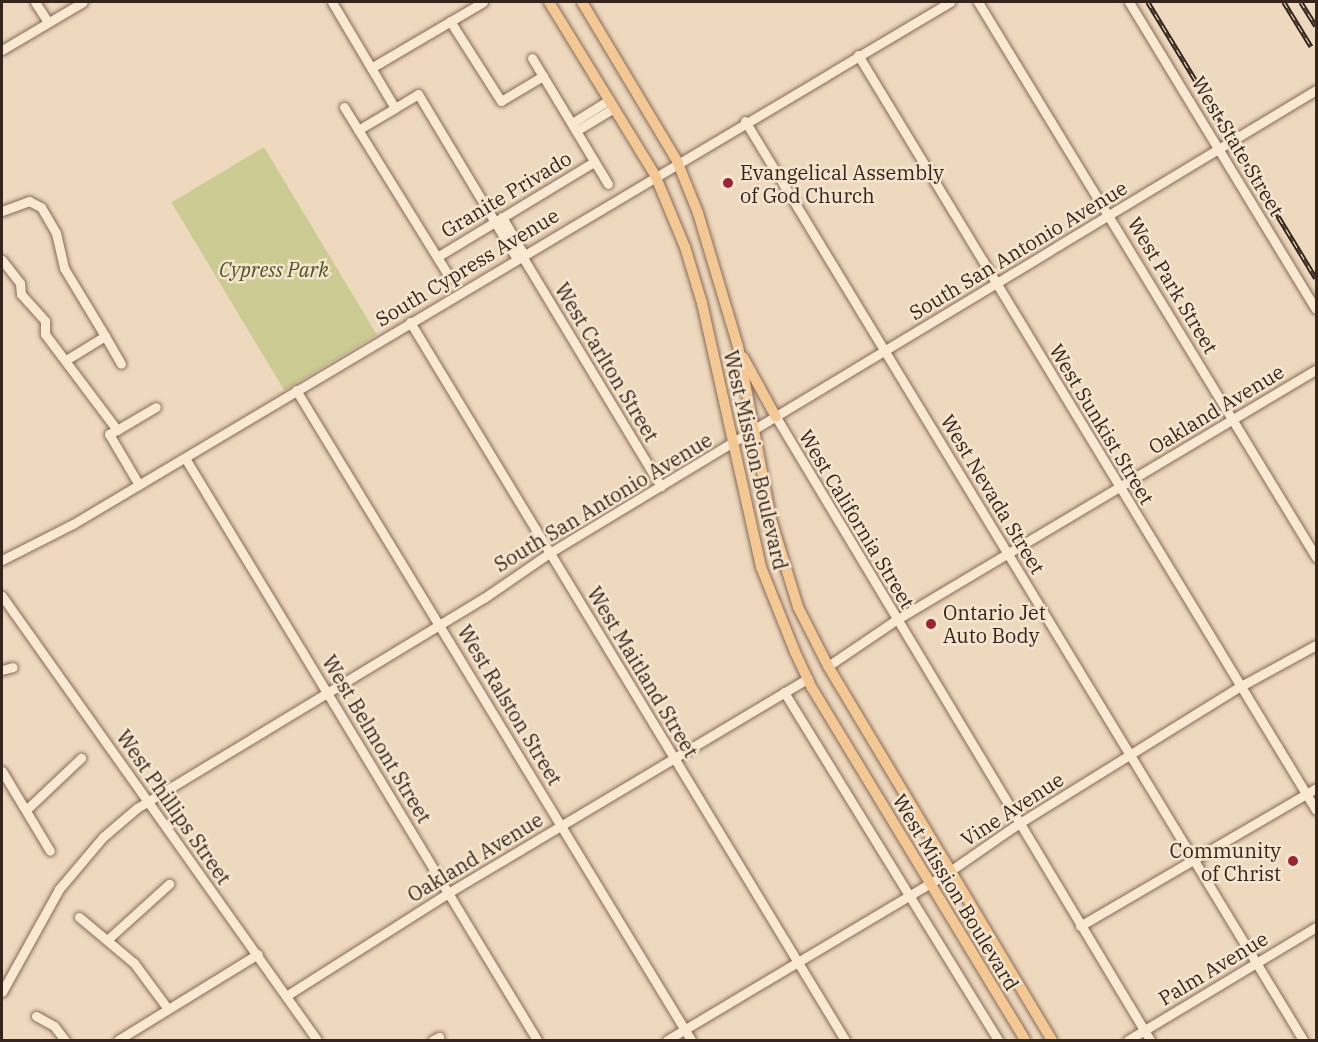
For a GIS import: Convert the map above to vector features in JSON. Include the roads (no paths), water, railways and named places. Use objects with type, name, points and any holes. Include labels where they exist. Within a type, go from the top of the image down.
[{"type":"main road","name":"West Mission Boulevard","points":[[549,2],[655,175],[685,247],[702,303],[731,444],[760,567],[808,678],[1025,1041]]},
{"type":"main road","name":"West Mission Boulevard","points":[[582,2],[677,161],[719,274],[738,346],[774,530],[798,607],[828,666],[1052,1041]]},
{"type":"main road","points":[[738,346],[776,417]]},
{"type":"street","points":[[35,2],[48,22]]},
{"type":"street","points":[[2,50],[82,2]]},
{"type":"street","points":[[371,68],[483,2]]},
{"type":"street","name":"South Cypress Avenue","points":[[2,560],[185,458],[677,161],[950,2]]},
{"type":"street","name":"West Park Street","points":[[978,2],[1317,557]]},
{"type":"street","name":"West State Street","points":[[1129,2],[1317,309]]},
{"type":"street","points":[[336,3],[395,108],[358,130]]},
{"type":"street","points":[[450,21],[501,101],[543,76]]},
{"type":"street","name":"West Sunkist Street","points":[[858,55],[1317,810]]},
{"type":"street","points":[[532,58],[608,184]]},
{"type":"street","name":"South San Antonio Avenue","points":[[2,992],[59,889],[103,837],[149,801],[440,624],[551,552],[1317,90]]},
{"type":"street","name":"West Carlton Street","points":[[395,108],[418,94],[521,256],[661,486]]},
{"type":"street","name":"Granite Privado","points":[[574,127],[612,104]]},
{"type":"street","points":[[344,107],[450,278]]},
{"type":"street","name":"West Nevada Street","points":[[745,121],[1303,1041]]},
{"type":"street","name":"Granite Privado","points":[[437,257],[594,162]]},
{"type":"street","points":[[2,211],[29,201],[41,207],[56,233],[64,268],[121,364]]},
{"type":"street","points":[[2,260],[20,283],[21,294],[43,319],[45,334],[117,430]]},
{"type":"street","name":"West Maitland Street","points":[[410,321],[846,1041]]},
{"type":"street","points":[[66,360],[105,336]]},
{"type":"street","name":"Oakland Avenue","points":[[828,666],[896,620],[1317,370]]},
{"type":"street","name":"West Ralston Street","points":[[296,390],[691,1041]]},
{"type":"street","points":[[139,485],[109,434],[156,407]]},
{"type":"street","name":"West California Street","points":[[776,417],[1150,1041]]},
{"type":"street","name":"West Belmont Street","points":[[185,458],[329,692],[537,1041]]},
{"type":"street","name":"West Phillips Street","points":[[2,596],[258,954],[317,1041]]},
{"type":"street","name":"Vine Avenue","points":[[667,1041],[908,893],[950,871],[1018,824],[1241,686],[1317,645]]},
{"type":"street","points":[[2,670],[13,667]]},
{"type":"street","name":"Oakland Avenue","points":[[286,996],[448,893],[808,678]]},
{"type":"street","points":[[784,692],[998,1041]]},
{"type":"street","points":[[26,810],[81,758]]},
{"type":"street","points":[[2,771],[50,851]]},
{"type":"street","points":[[1080,926],[1317,788]]},
{"type":"street","points":[[107,939],[169,884]]},
{"type":"street","points":[[79,917],[134,963],[168,1009]]},
{"type":"street","name":"Palm Avenue","points":[[1128,1041],[1317,927]]},
{"type":"street","points":[[118,1041],[258,954]]},
{"type":"street","points":[[36,1016],[54,1026],[65,1041]]},
{"type":"railway","points":[[1148,2],[1316,278]]},
{"type":"railway","points":[[1284,2],[1311,46]]},
{"type":"railway","points":[[1301,2],[1316,26]]},
{"type":"place","name":"Evangelical Assembly of God Church","points":[[728,183]]},
{"type":"place","name":"Ontario Jet Auto Body","points":[[931,624]]},
{"type":"place","name":"Community of Christ","points":[[1293,861]]},
{"type":"park label","name":"Cypress Park","points":[[274,269]]}]
